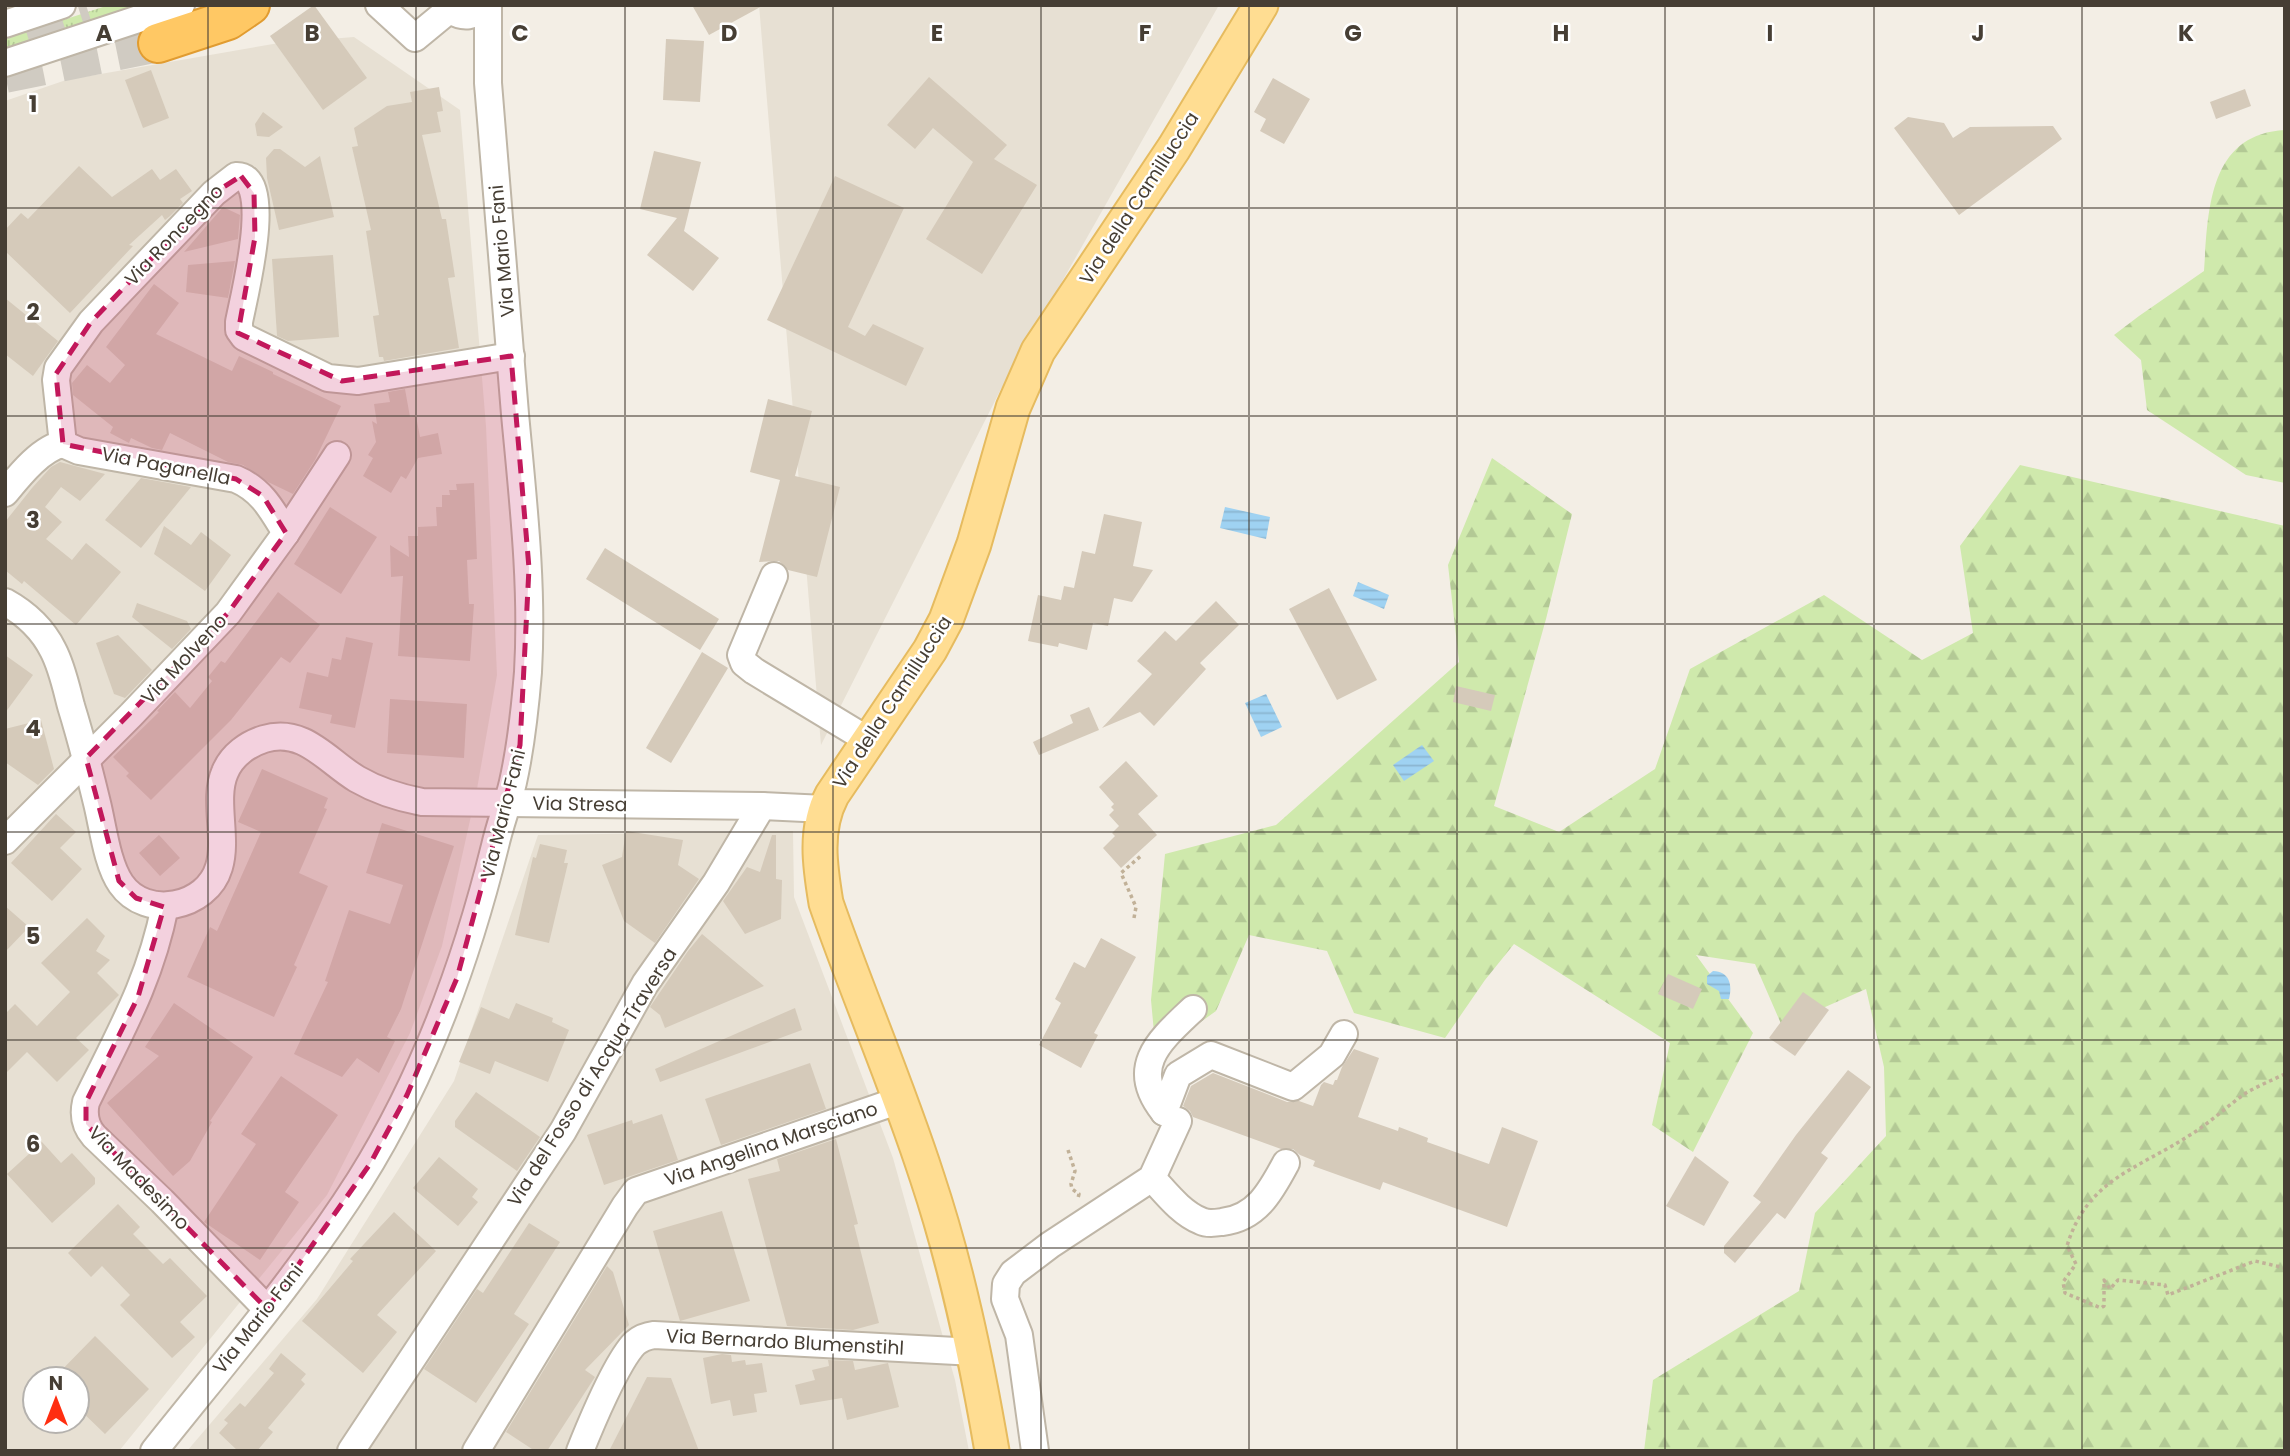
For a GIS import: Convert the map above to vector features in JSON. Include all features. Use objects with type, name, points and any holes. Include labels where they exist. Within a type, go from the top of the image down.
[{"type":"highway","points":[[158,43],[228,20],[250,5]]},
{"type":"main road","name":"Via della Camilluccia","points":[[992,1451],[975,1352],[928,1177],[826,903],[821,875],[821,822],[825,809],[868,740],[930,650],[946,620],[974,544],[1013,408],[1038,351],[1174,148],[1261,5]]},
{"type":"street","points":[[5,24],[62,5]]},
{"type":"street","points":[[5,63],[181,5]]},
{"type":"street","points":[[379,5],[415,38],[447,7]]},
{"type":"street","points":[[447,7],[468,17],[487,5]]},
{"type":"street","points":[[487,5],[488,83]]},
{"type":"street","points":[[447,7],[471,39],[488,83]]},
{"type":"street","name":"Via Mario Fani","points":[[154,1451],[267,1309],[349,1197],[407,1095],[472,934],[507,803],[520,745],[528,650],[527,545],[488,83]]},
{"type":"street","name":"Via Roncegno","points":[[63,444],[56,380],[58,368],[99,313],[214,193],[236,176],[243,176],[250,182],[255,202],[255,237],[238,326],[244,337],[342,381],[369,380],[511,356]]},
{"type":"street","points":[[5,493],[53,446],[63,444]]},
{"type":"street","name":"Via Paganella","points":[[63,444],[79,450],[236,479],[263,496],[286,533]]},
{"type":"street","name":"Via Molveno","points":[[5,841],[228,613],[286,533],[337,455]]},
{"type":"street","points":[[774,576],[741,656],[742,660],[754,671],[868,740]]},
{"type":"street","points":[[5,602],[30,620],[53,650],[119,881],[136,898],[165,906]]},
{"type":"street","name":"Via Stresa","points":[[165,906],[186,902],[205,888],[216,873],[222,852],[222,792],[225,772],[241,751],[266,738],[288,736],[306,741],[356,779],[406,798],[444,803],[825,809]]},
{"type":"street","name":"Via del Fosso di Acqua Traversa","points":[[351,1451],[564,1130],[645,984],[716,883],[762,806]]},
{"type":"street","name":"Via Madesimo","points":[[165,906],[149,968],[138,997],[86,1102],[86,1124],[94,1136],[162,1201],[267,1309]]},
{"type":"street","points":[[1193,1009],[1162,1038],[1151,1058],[1147,1077],[1151,1096],[1164,1112],[1178,1075],[1211,1055],[1293,1087],[1332,1055],[1344,1034]]},
{"type":"street","name":"Via Angelina Marsciano","points":[[476,1451],[632,1195],[642,1188],[900,1100]]},
{"type":"street","points":[[1035,1451],[1019,1335],[1005,1299],[1006,1284],[1013,1273],[1050,1245],[1152,1178],[1178,1121]]},
{"type":"street","points":[[1152,1178],[1190,1215],[1203,1223],[1215,1223],[1230,1221],[1257,1207],[1267,1197],[1286,1163]]},
{"type":"street","name":"Via Bernardo Blumenstihl","points":[[580,1451],[597,1410],[629,1351],[645,1336],[975,1352]]},
{"type":"path","points":[[1134,918],[1136,907],[1121,873],[1142,855]]},
{"type":"path","points":[[2285,1074],[2247,1093],[2190,1135],[2119,1175],[2087,1205],[2073,1226],[2067,1246],[2076,1264],[2063,1282],[2065,1293],[2101,1308],[2104,1306],[2104,1280],[2110,1289],[2118,1280],[2165,1285],[2168,1295],[2255,1261],[2285,1268]]},
{"type":"path","points":[[1068,1150],[1076,1171],[1071,1184]]},
{"type":"highlighted area","points":[[241,176],[254,193],[255,237],[238,333],[342,381],[511,356],[529,568],[520,745],[457,978],[407,1095],[370,1164],[267,1309],[86,1124],[86,1102],[138,997],[164,907],[136,898],[119,881],[86,758],[228,613],[286,533],[263,496],[236,479],[63,444],[56,374],[91,322],[214,193]]},
{"type":"shaded area","points":[[759,5],[1219,5],[1001,389],[821,745]]},
{"type":"shaded area","points":[[354,37],[460,110],[486,426],[497,675],[477,789],[442,946],[410,1033],[327,1195],[119,1451],[5,1451],[5,101],[66,80],[279,43]]},
{"type":"shaded area","points":[[793,831],[794,897],[893,1158],[955,1380],[969,1451],[187,1451],[317,1299],[454,1081],[538,835]]},
{"type":"green space","points":[[109,5],[136,5],[5,48],[5,39]]},
{"type":"green space","points":[[2285,130],[2285,483],[2246,475],[2147,410],[2141,360],[2114,335],[2204,271],[2211,202],[2217,180],[2227,161],[2240,145],[2260,135]]},
{"type":"green space","points":[[1492,458],[1572,514],[1494,806],[1559,832],[1655,769],[1690,669],[1824,595],[1922,660],[1973,633],[1960,546],[2020,465],[2285,526],[2285,1451],[1644,1451],[1653,1380],[1799,1291],[1815,1213],[1886,1136],[1884,1067],[1866,989],[1782,1026],[1755,964],[1696,955],[1753,1033],[1693,1152],[1652,1125],[1670,1043],[1514,944],[1445,1038],[1354,1013],[1327,951],[1249,935],[1216,1011],[1156,1054],[1151,1000],[1165,854],[1276,825],[1459,662],[1448,565]]},
{"type":"water","points":[[1225,507],[1270,517],[1266,539],[1220,528]]},
{"type":"water","points":[[1358,582],[1389,595],[1384,609],[1353,596]]},
{"type":"water","points":[[1266,694],[1282,727],[1261,737],[1245,703]]},
{"type":"water","points":[[1422,745],[1434,761],[1404,781],[1393,765]]},
{"type":"water","points":[[1713,971],[1726,976],[1730,989],[1729,999],[1721,999],[1719,991],[1707,984],[1707,976]]},
{"type":"building","points":[[314,5],[367,78],[323,110],[270,36]]},
{"type":"building","points":[[692,5],[764,5],[709,35]]},
{"type":"building","points":[[666,39],[704,41],[700,102],[663,100]]},
{"type":"building","points":[[151,70],[169,118],[143,128],[125,80]]},
{"type":"building","points":[[929,77],[1007,145],[994,159],[1037,185],[982,274],[926,239],[973,162],[933,128],[915,149],[887,125]]},
{"type":"building","points":[[1273,78],[1310,99],[1284,144],[1260,131],[1266,119],[1254,112]]},
{"type":"building","points":[[439,87],[443,111],[437,112],[441,132],[422,135],[442,219],[446,219],[455,277],[448,278],[459,348],[384,361],[383,357],[379,357],[373,316],[379,315],[366,231],[371,230],[352,147],[358,146],[354,128],[387,106],[412,102],[410,92]]},
{"type":"building","points":[[2245,89],[2251,106],[2216,119],[2210,102]]},
{"type":"building","points":[[263,112],[283,127],[269,137],[257,136],[255,124]]},
{"type":"building","points":[[1908,117],[1944,123],[1953,138],[1970,127],[2053,126],[2062,139],[1959,215],[1894,128]]},
{"type":"building","points":[[274,149],[280,149],[305,167],[320,156],[334,217],[279,230],[267,178],[266,158]]},
{"type":"building","points":[[654,151],[701,162],[684,231],[719,258],[693,291],[647,255],[677,218],[640,209]]},
{"type":"building","points":[[79,166],[112,197],[152,169],[160,180],[176,169],[192,191],[180,199],[183,203],[170,216],[165,220],[162,215],[129,245],[133,246],[70,313],[5,251],[5,230],[21,213],[28,219]]},
{"type":"building","points":[[835,176],[904,208],[848,327],[865,336],[873,324],[924,348],[906,386],[767,320]]},
{"type":"building","points":[[223,207],[240,215],[238,239],[184,252]]},
{"type":"building","points":[[333,255],[339,337],[288,341],[277,336],[272,259]]},
{"type":"building","points":[[235,261],[228,298],[186,292],[188,265]]},
{"type":"building","points":[[154,284],[179,303],[156,334],[232,371],[239,356],[341,406],[315,460],[293,494],[268,482],[243,465],[228,462],[170,433],[162,450],[131,438],[129,443],[110,433],[113,427],[73,395],[72,383],[87,365],[110,383],[125,365],[106,347]]},
{"type":"building","points":[[5,298],[58,341],[33,376],[5,354]]},
{"type":"building","points":[[405,389],[410,417],[416,416],[420,437],[438,433],[442,454],[418,458],[406,479],[401,476],[391,493],[363,476],[373,458],[368,455],[376,442],[372,421],[377,424],[374,404],[390,402],[388,392]]},
{"type":"building","points":[[768,399],[812,411],[795,476],[840,487],[817,577],[788,570],[779,561],[759,562],[780,480],[750,472]]},
{"type":"building","points":[[60,462],[105,474],[80,501],[61,487],[45,507],[62,522],[46,539],[72,560],[86,543],[121,572],[76,625],[24,581],[22,584],[5,570],[5,522],[51,467]]},
{"type":"building","points":[[141,478],[191,487],[141,548],[105,520]]},
{"type":"building","points":[[474,483],[477,559],[467,560],[469,604],[474,604],[470,661],[398,656],[403,576],[391,577],[390,545],[409,557],[408,536],[418,536],[418,527],[437,526],[436,507],[442,507],[442,495],[450,495],[449,490],[457,490],[456,484]]},
{"type":"building","points":[[330,507],[377,537],[341,594],[294,564]]},
{"type":"building","points":[[1104,514],[1142,522],[1133,566],[1153,570],[1132,602],[1114,598],[1108,626],[1093,623],[1087,650],[1059,643],[1058,647],[1028,641],[1038,595],[1061,600],[1064,586],[1074,588],[1082,551],[1095,554]]},
{"type":"building","points":[[164,526],[191,545],[201,532],[231,555],[205,591],[154,554]]},
{"type":"building","points":[[605,548],[719,619],[700,650],[586,579]]},
{"type":"building","points":[[1329,588],[1377,680],[1337,700],[1289,609]]},
{"type":"building","points":[[278,592],[320,625],[290,663],[281,657],[231,720],[151,800],[126,776],[129,773],[113,757],[159,712],[157,711],[175,692],[190,708],[212,681],[208,677],[221,661],[225,663]]},
{"type":"building","points":[[1216,601],[1239,625],[1200,663],[1206,669],[1154,726],[1140,712],[1102,728],[1152,674],[1137,661],[1165,631],[1176,641]]},
{"type":"building","points":[[137,603],[187,621],[191,629],[172,649],[132,617]]},
{"type":"building","points":[[118,635],[152,670],[125,698],[114,694],[96,643]]},
{"type":"building","points":[[346,637],[373,643],[355,728],[330,723],[332,715],[299,708],[307,672],[328,677],[332,658],[341,660]]},
{"type":"building","points":[[702,652],[728,668],[671,763],[646,748]]},
{"type":"building","points":[[5,655],[33,675],[5,713]]},
{"type":"building","points":[[1456,686],[1495,695],[1491,711],[1453,702]]},
{"type":"building","points":[[390,699],[467,704],[464,758],[387,753]]},
{"type":"building","points":[[1089,707],[1099,730],[1039,755],[1033,742],[1073,723],[1070,715]]},
{"type":"building","points":[[41,720],[54,769],[38,785],[5,762],[5,729]]},
{"type":"building","points":[[1126,761],[1158,796],[1138,814],[1157,835],[1121,868],[1103,848],[1115,836],[1112,833],[1119,826],[1109,815],[1114,810],[1111,807],[1114,804],[1099,787]]},
{"type":"building","points":[[262,769],[328,798],[324,808],[327,809],[299,873],[328,886],[294,965],[297,967],[274,1017],[187,977],[210,927],[217,931],[261,832],[238,822]]},
{"type":"building","points":[[56,814],[76,832],[60,848],[82,869],[52,901],[11,863]]},
{"type":"building","points":[[382,823],[454,846],[401,1009],[387,1037],[395,1041],[379,1073],[357,1058],[342,1077],[294,1054],[328,982],[325,981],[349,910],[390,924],[403,885],[366,873]]},
{"type":"building","points":[[626,831],[683,840],[678,865],[699,879],[655,943],[624,921],[602,865],[622,857]]},
{"type":"building","points":[[159,835],[180,858],[160,876],[139,853]]},
{"type":"building","points":[[772,835],[776,835],[776,879],[782,880],[781,919],[745,934],[723,901],[747,867],[760,872]]},
{"type":"building","points":[[540,844],[567,850],[564,863],[568,863],[549,943],[515,935],[533,857],[536,858]]},
{"type":"building","points":[[5,906],[29,927],[5,952]]},
{"type":"building","points":[[87,918],[105,936],[96,951],[110,960],[97,973],[119,995],[76,1038],[89,1050],[57,1082],[27,1052],[5,1074],[5,1014],[15,1004],[37,1026],[70,992],[41,963]]},
{"type":"building","points":[[702,934],[764,986],[665,1028],[660,1015],[650,1007]]},
{"type":"building","points":[[1101,938],[1136,957],[1094,1033],[1098,1035],[1081,1068],[1039,1045],[1061,1003],[1055,999],[1074,962],[1085,968]]},
{"type":"building","points":[[1668,974],[1702,989],[1693,1009],[1658,994]]},
{"type":"building","points":[[1803,992],[1829,1010],[1795,1056],[1769,1038]]},
{"type":"building","points":[[174,1003],[253,1057],[210,1121],[212,1122],[190,1161],[173,1176],[107,1103],[159,1056],[145,1047]]},
{"type":"building","points":[[516,1003],[553,1018],[552,1022],[569,1030],[548,1082],[495,1061],[490,1074],[459,1062],[481,1007],[509,1019]]},
{"type":"building","points":[[795,1008],[802,1030],[660,1082],[655,1069]]},
{"type":"building","points":[[1354,1049],[1379,1058],[1358,1117],[1398,1131],[1399,1127],[1428,1138],[1427,1142],[1489,1164],[1502,1127],[1538,1141],[1507,1227],[1383,1182],[1380,1190],[1313,1166],[1315,1161],[1293,1149],[1281,1149],[1193,1117],[1183,1106],[1191,1086],[1213,1073],[1287,1102],[1299,1101],[1313,1106],[1321,1085],[1324,1082],[1333,1085]]},
{"type":"building","points":[[810,1063],[826,1109],[721,1145],[705,1099]]},
{"type":"building","points":[[1848,1070],[1871,1087],[1821,1153],[1828,1158],[1785,1219],[1777,1213],[1735,1263],[1724,1253],[1724,1246],[1761,1202],[1753,1196],[1796,1135]]},
{"type":"building","points":[[281,1076],[338,1115],[285,1192],[299,1202],[260,1260],[204,1222],[256,1144],[241,1134]]},
{"type":"building","points":[[476,1092],[540,1137],[517,1171],[455,1127],[455,1121]]},
{"type":"building","points":[[662,1114],[678,1160],[604,1185],[587,1135],[632,1120],[633,1124]]},
{"type":"building","points":[[836,1139],[879,1323],[853,1330],[787,1326],[748,1179],[780,1171],[777,1159]]},
{"type":"building","points":[[42,1142],[61,1163],[72,1153],[95,1178],[95,1184],[52,1223],[7,1174]]},
{"type":"building","points":[[1695,1156],[1729,1182],[1704,1226],[1666,1206]]},
{"type":"building","points":[[439,1157],[478,1189],[472,1197],[478,1202],[458,1226],[413,1188]]},
{"type":"building","points":[[118,1204],[140,1227],[133,1234],[163,1264],[170,1258],[207,1296],[180,1322],[195,1337],[172,1358],[120,1305],[130,1295],[102,1266],[91,1277],[68,1253]]},
{"type":"building","points":[[722,1211],[750,1301],[680,1321],[653,1231]]},
{"type":"building","points":[[394,1212],[436,1251],[377,1315],[397,1332],[363,1373],[302,1321],[353,1261],[350,1259]]},
{"type":"building","points":[[529,1223],[560,1242],[514,1314],[529,1324],[476,1403],[424,1369],[477,1289],[483,1293]]},
{"type":"building","points":[[607,1266],[613,1272],[629,1325],[585,1370],[595,1377],[547,1451],[535,1451],[506,1432]]},
{"type":"building","points":[[95,1336],[149,1389],[105,1434],[91,1420],[91,1365],[67,1365]]},
{"type":"building","points":[[281,1353],[306,1374],[301,1380],[305,1384],[268,1428],[273,1432],[257,1451],[238,1451],[219,1433],[228,1423],[224,1420],[240,1403],[245,1407],[274,1373],[269,1369]]},
{"type":"building","points":[[731,1355],[732,1362],[745,1360],[746,1365],[762,1363],[767,1392],[754,1394],[757,1412],[733,1416],[730,1400],[711,1404],[703,1358]]},
{"type":"building","points":[[828,1360],[853,1361],[855,1370],[888,1363],[899,1407],[847,1420],[842,1398],[800,1405],[795,1385],[815,1380],[812,1370],[829,1366]]},
{"type":"building","points":[[647,1377],[671,1378],[699,1451],[609,1451]]},
{"type":"tunnel","points":[[24,25],[86,5]]},
{"type":"tunnel","points":[[5,74],[158,43]]}]
